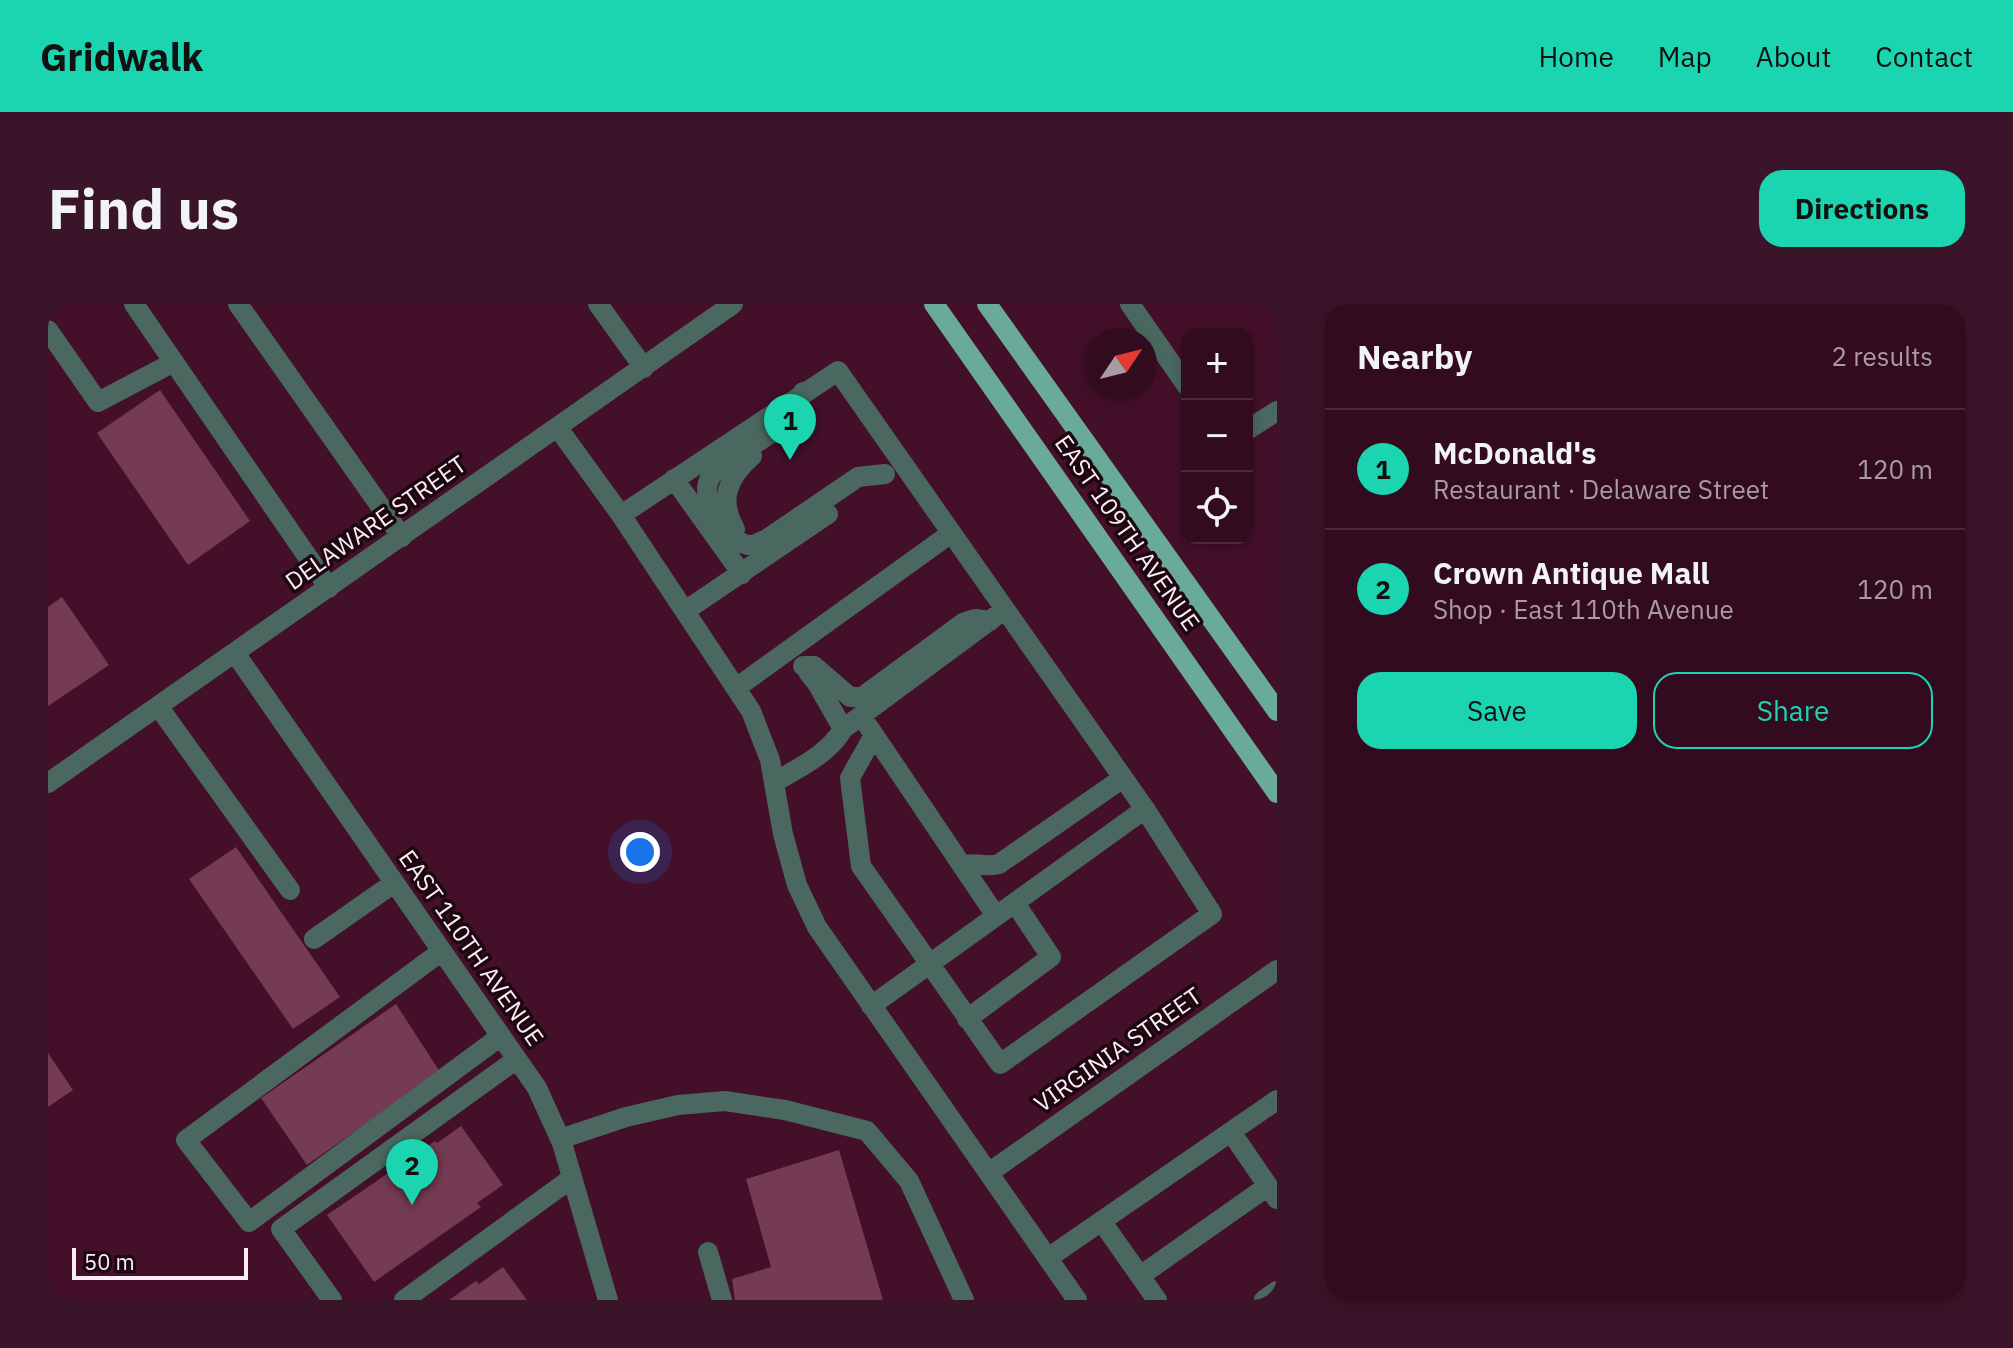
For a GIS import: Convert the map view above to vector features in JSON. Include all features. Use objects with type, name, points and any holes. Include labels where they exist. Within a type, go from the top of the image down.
[{"type":"main road","name":"EAST 109TH AVENUE","points":[[934,304],[1277,793]]},
{"type":"main road","name":"EAST 109TH AVENUE","points":[[987,304],[1277,711]]},
{"type":"street","points":[[134,304],[329,588]]},
{"type":"street","points":[[238,304],[402,537]]},
{"type":"street","points":[[598,304],[644,368]]},
{"type":"street","name":"DELAWARE STREET","points":[[48,783],[733,304]]},
{"type":"street","points":[[1130,304],[1181,377]]},
{"type":"street","points":[[48,330],[98,402],[174,362]]},
{"type":"street","points":[[621,515],[838,371],[893,469],[950,534],[997,616],[1123,778],[1212,914],[1000,1064],[861,866],[850,778],[874,735]]},
{"type":"street","points":[[803,392],[790,421],[719,467],[710,477],[707,490],[710,505],[724,526],[745,544],[753,545],[767,539],[858,477],[893,469]]},
{"type":"street","points":[[1253,426],[1277,411]]},
{"type":"street","points":[[558,428],[621,515],[751,711],[762,733],[775,782],[783,834],[797,885],[817,927],[1077,1300]]},
{"type":"street","points":[[685,611],[893,469]]},
{"type":"street","points":[[674,479],[742,574]]},
{"type":"street","points":[[736,688],[950,534]]},
{"type":"street","points":[[803,666],[814,666],[850,697],[862,697],[963,623],[997,616]]},
{"type":"street","points":[[775,782],[819,754],[838,738],[843,729],[997,616]]},
{"type":"street","name":"EAST 110TH AVENUE","points":[[235,653],[537,1088],[560,1139],[608,1300]]},
{"type":"street","points":[[783,654],[803,666],[818,685],[843,729]]},
{"type":"street","points":[[158,706],[290,890]]},
{"type":"street","points":[[862,716],[996,916]]},
{"type":"street","points":[[962,866],[971,863],[987,867],[999,864],[1123,778]]},
{"type":"street","points":[[871,1006],[1145,809]]},
{"type":"street","points":[[314,939],[394,883]]},
{"type":"street","points":[[967,1019],[1051,957],[1015,903]]},
{"type":"street","points":[[442,951],[186,1140],[249,1222],[501,1036]]},
{"type":"street","name":"VIRGINIA STREET","points":[[990,1172],[1277,970]]},
{"type":"street","points":[[332,1300],[281,1229],[517,1059]]},
{"type":"street","points":[[1048,1258],[1277,1100]]},
{"type":"street","points":[[560,1139],[626,1117],[678,1105],[725,1101],[799,1113],[867,1131],[909,1181],[964,1300]]},
{"type":"street","points":[[1140,1276],[1272,1193],[1231,1132]]},
{"type":"street","points":[[351,1148],[364,1169]]},
{"type":"street","points":[[404,1300],[572,1178]]},
{"type":"street","points":[[1102,1222],[1157,1300]]},
{"type":"street","points":[[708,1252],[722,1300]]},
{"type":"street","points":[[1264,1300],[1277,1291]]},
{"type":"building","points":[[160,390],[250,521],[188,565],[97,433]]},
{"type":"building","points":[[62,597],[109,665],[48,706],[48,607]]},
{"type":"building","points":[[236,847],[340,997],[293,1029],[189,879]]},
{"type":"building","points":[[396,1004],[440,1072],[307,1165],[261,1098]]},
{"type":"building","points":[[48,1053],[73,1090],[48,1107]]},
{"type":"building","points":[[461,1126],[503,1185],[477,1203],[481,1207],[374,1282],[327,1215]]},
{"type":"building","points":[[839,1150],[883,1300],[735,1300],[732,1279],[771,1267],[746,1179]]},
{"type":"building","points":[[503,1267],[527,1300],[449,1300],[476,1281],[479,1284]]},
{"type":"place","name":"McDonald's","points":[[790,460]]},
{"type":"place","name":"Crown Antique Mall","points":[[412,1205]]}]
